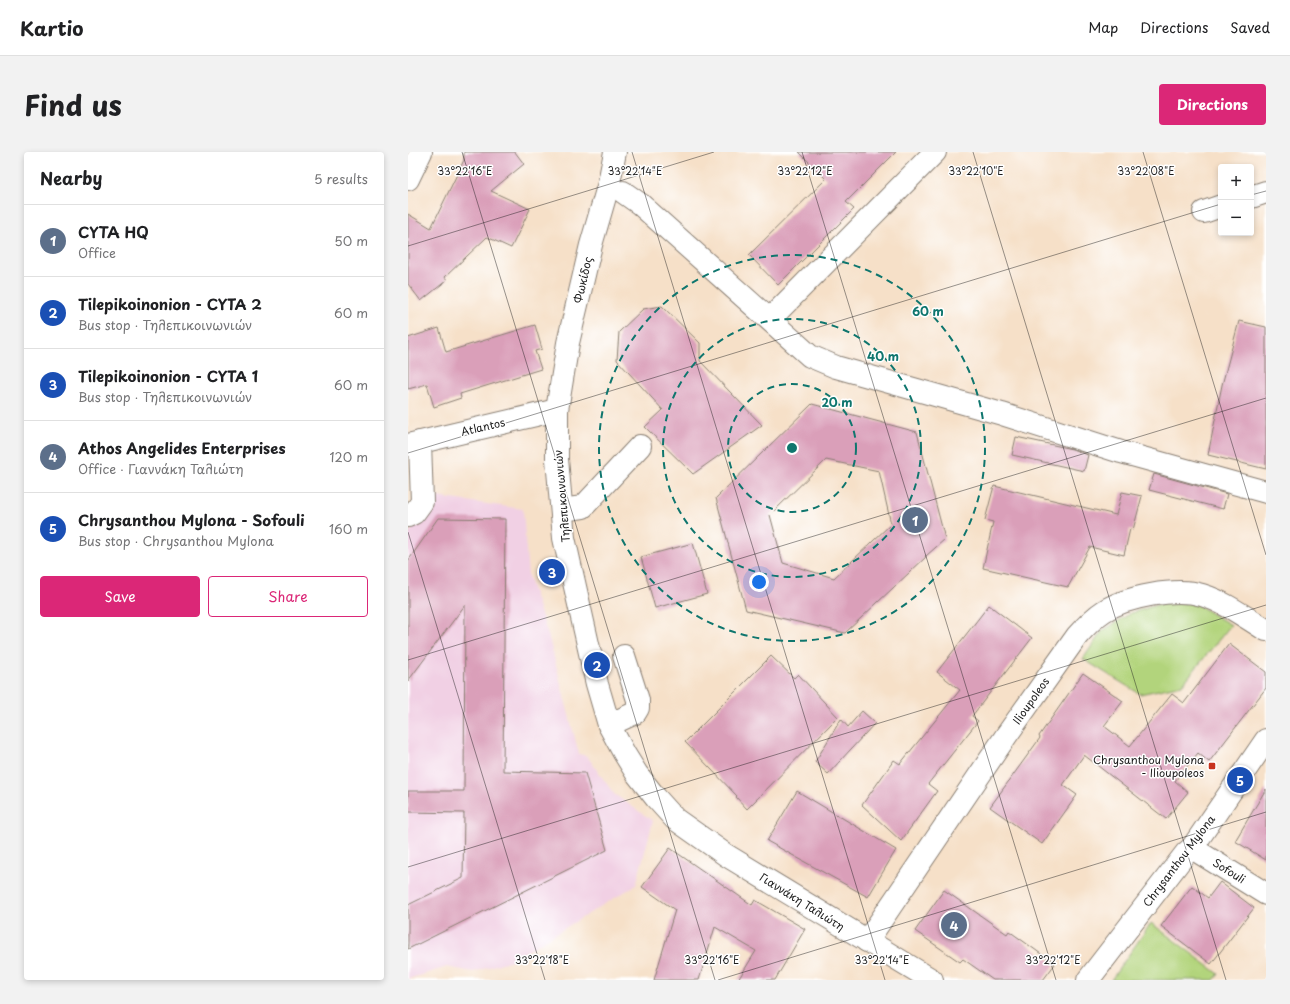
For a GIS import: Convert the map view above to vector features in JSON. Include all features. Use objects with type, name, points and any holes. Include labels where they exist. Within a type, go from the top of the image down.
[{"type":"street","points":[[408,179],[420,152]]},
{"type":"street","name":"Φωκίδος","points":[[557,410],[568,343],[591,244],[609,183],[615,152]]},
{"type":"street","points":[[770,319],[935,152]]},
{"type":"street","points":[[623,192],[640,204],[810,356],[836,367],[1002,414],[1120,452],[1266,492]]},
{"type":"street","points":[[1254,196],[1266,192]]},
{"type":"street","name":"Atlantos","points":[[414,444],[557,410]]},
{"type":"street","name":"Τηλεπικοινωνιών","points":[[557,410],[557,460],[564,538],[597,684],[609,725],[624,753],[637,774],[675,819]]},
{"type":"street","points":[[408,516],[414,513],[422,502],[414,444]]},
{"type":"street","points":[[562,510],[583,507],[640,446]]},
{"type":"street","name":"Ilioupoleos","points":[[867,941],[1006,736],[1077,636],[1090,621],[1104,611],[1124,602],[1148,595],[1175,592],[1201,594],[1229,606],[1266,630]]},
{"type":"street","points":[[609,725],[635,713],[638,708],[638,700],[624,656]]},
{"type":"street","name":"Chrysanthou Mylona","points":[[1088,980],[1186,853],[1192,848],[1266,740]]},
{"type":"street","name":"Γιαννάκη Ταλιώτη","points":[[675,819],[726,855],[932,980]]},
{"type":"street","name":"Sofouli","points":[[1192,848],[1266,894]]},
{"type":"shaded area","points":[[437,497],[523,509],[528,576],[549,638],[579,754],[587,756],[614,794],[653,821],[636,885],[512,960],[473,972],[447,967],[408,979],[408,534]]},
{"type":"green space","points":[[1166,602],[1196,604],[1231,625],[1182,685],[1140,694],[1083,659],[1102,631],[1131,613]]},
{"type":"green space","points":[[1151,923],[1219,974],[1214,980],[1111,980]]},
{"type":"building","points":[[464,152],[515,152],[524,164],[491,191],[530,209],[511,248],[487,237],[445,277],[447,280],[421,301],[408,284],[408,214],[431,228],[464,160]]},
{"type":"building","points":[[799,152],[896,152],[846,202],[854,209],[778,285],[749,255],[826,179]]},
{"type":"building","points":[[662,306],[700,343],[700,361],[762,425],[693,474],[645,427],[663,410],[617,360],[619,332],[643,309]]},
{"type":"building","points":[[1239,321],[1266,327],[1266,469],[1208,455],[1222,385]]},
{"type":"building","points":[[535,325],[542,349],[535,351],[541,369],[460,394],[461,398],[434,407],[427,384],[408,389],[408,338],[439,328],[446,352]]},
{"type":"building","points":[[812,404],[917,432],[945,539],[925,556],[926,557],[845,633],[746,610],[716,498]],"holes":[[[826,460],[879,471],[891,524],[834,578],[783,563],[770,515]]]},
{"type":"building","points":[[1016,437],[1072,449],[1088,455],[1084,471],[1012,455]]},
{"type":"building","points":[[1154,474],[1227,494],[1223,509],[1149,490]]},
{"type":"building","points":[[994,486],[1116,515],[1122,492],[1142,496],[1133,530],[1130,529],[1124,555],[1090,547],[1068,587],[983,568],[993,522],[985,520]]},
{"type":"building","points":[[438,518],[505,519],[503,771],[585,773],[607,850],[408,949],[408,905],[463,878],[464,813],[408,812],[408,791],[464,791],[465,605],[408,681],[408,561]]},
{"type":"building","points":[[693,543],[707,594],[655,608],[641,557]]},
{"type":"building","points":[[989,605],[1032,638],[972,716],[978,721],[928,784],[937,791],[901,841],[862,805],[894,760],[900,764],[960,690],[937,672]]},
{"type":"building","points":[[1229,644],[1266,672],[1266,688],[1209,762],[1198,753],[1175,781],[1188,792],[1166,819],[1084,755],[1063,785],[1077,795],[1042,844],[990,807],[1040,738],[1039,736],[1083,673],[1123,701],[1104,726],[1130,746],[1172,694],[1184,703]]},
{"type":"building","points":[[771,656],[794,678],[798,674],[838,717],[747,809],[736,797],[737,796],[685,742]]},
{"type":"building","points":[[862,711],[875,723],[828,774],[815,762],[841,719],[848,727]]},
{"type":"building","points":[[1266,789],[1266,860],[1235,841]]},
{"type":"building","points":[[797,791],[896,850],[868,897],[767,841]]},
{"type":"building","points":[[670,848],[752,905],[755,900],[805,929],[775,980],[738,980],[756,951],[715,927],[699,980],[654,980],[675,910],[642,887]]},
{"type":"building","points":[[1220,882],[1254,908],[1211,964],[1161,926],[1192,886],[1208,898]]},
{"type":"building","points":[[944,890],[1007,934],[1009,931],[1055,964],[1043,980],[993,980],[963,959],[960,962],[915,931]]},
{"type":"place","name":"CYTA HQ","points":[[915,520]]},
{"type":"place","name":"Tilepikoinonion - CYTA 1","points":[[552,572]]},
{"type":"place","name":"Tilepikoinonion - CYTA 2","points":[[597,665]]},
{"type":"place","name":"Chrysanthou Mylona - Ilioupoleos","points":[[1212,766]]},
{"type":"place","name":"Chrysanthou Mylona - Sofouli","points":[[1240,780]]},
{"type":"place","name":"Athos Angelides Enterprises","points":[[954,925]]}]
